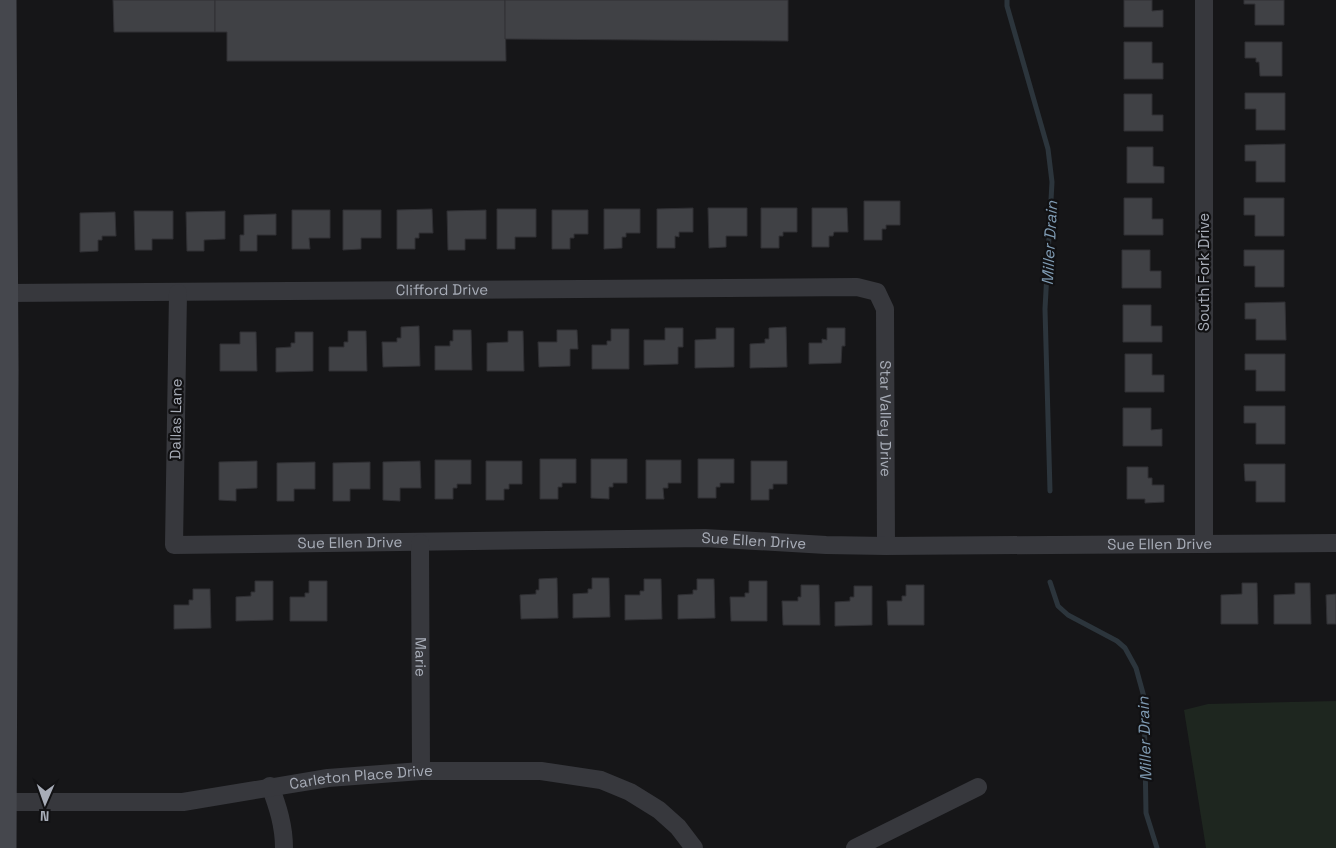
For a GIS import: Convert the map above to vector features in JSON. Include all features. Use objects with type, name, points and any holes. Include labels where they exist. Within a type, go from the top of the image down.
[{"type":"street","points":[[4,0],[6,293],[4,848]]},
{"type":"street","name":"South Fork Drive","points":[[1204,0],[1204,544]]},
{"type":"street","name":"Clifford Drive","points":[[6,293],[857,287],[877,292]]},
{"type":"street","name":"Star Valley Drive","points":[[877,292],[885,309],[886,546]]},
{"type":"street","name":"Dallas Lane","points":[[174,545],[178,293]]},
{"type":"street","name":"Sue Ellen Drive","points":[[174,545],[705,538],[826,545],[886,546],[1336,543]]},
{"type":"street","name":"Marie","points":[[420,543],[422,772]]},
{"type":"street","name":"Carleton Place Drive","points":[[5,802],[183,802],[270,786],[328,778],[422,772],[540,771],[601,780],[630,792],[659,810],[678,827],[694,848]]},
{"type":"street","points":[[270,786],[279,813],[284,848]]},
{"type":"street","points":[[855,848],[978,786]]},
{"type":"shaded area","points":[[1336,701],[1336,848],[1206,848],[1184,710],[1208,704]]},
{"type":"building","points":[[113,0],[215,0],[215,32],[114,32]]},
{"type":"building","points":[[215,0],[505,0],[506,61],[227,61],[227,32],[215,32]]},
{"type":"building","points":[[505,0],[788,0],[788,41],[505,39]]},
{"type":"building","points":[[1124,0],[1152,0],[1152,11],[1163,10],[1163,27],[1124,27]]},
{"type":"building","points":[[1244,0],[1284,0],[1284,25],[1255,25],[1255,4],[1244,4]]},
{"type":"building","points":[[1124,42],[1152,42],[1152,63],[1163,63],[1163,79],[1124,79]]},
{"type":"building","points":[[1245,42],[1282,42],[1282,76],[1260,76],[1259,62],[1256,62],[1256,58],[1245,58]]},
{"type":"building","points":[[1245,93],[1285,93],[1285,130],[1256,130],[1256,109],[1245,109]]},
{"type":"building","points":[[1124,94],[1152,94],[1152,115],[1163,115],[1163,131],[1124,131]]},
{"type":"building","points":[[1285,144],[1285,182],[1256,182],[1256,161],[1245,161],[1245,145]]},
{"type":"building","points":[[1127,147],[1153,147],[1153,166],[1164,167],[1164,183],[1127,183]]},
{"type":"building","points":[[1124,198],[1152,198],[1152,219],[1163,219],[1163,235],[1124,235]]},
{"type":"building","points":[[1244,198],[1284,198],[1284,236],[1255,236],[1255,215],[1244,215]]},
{"type":"building","points":[[864,201],[900,201],[900,225],[886,225],[886,229],[882,229],[882,240],[864,240]]},
{"type":"building","points":[[693,208],[693,232],[679,232],[679,237],[675,236],[675,248],[657,248],[657,209]]},
{"type":"building","points":[[708,208],[747,208],[747,236],[726,236],[726,247],[709,248]]},
{"type":"building","points":[[761,208],[797,208],[797,232],[783,232],[783,236],[779,236],[779,248],[761,248]]},
{"type":"building","points":[[812,208],[847,208],[848,232],[834,232],[833,236],[829,236],[829,247],[812,247]]},
{"type":"building","points":[[432,209],[433,233],[419,233],[419,238],[415,238],[415,249],[397,249],[397,210]]},
{"type":"building","points":[[497,209],[536,209],[536,237],[515,237],[515,249],[497,249]]},
{"type":"building","points":[[604,209],[640,209],[640,233],[626,233],[626,237],[622,237],[622,248],[604,249]]},
{"type":"building","points":[[292,210],[330,210],[330,238],[309,238],[310,249],[292,249]]},
{"type":"building","points":[[343,210],[381,210],[381,238],[361,238],[361,249],[343,250]]},
{"type":"building","points":[[486,210],[486,239],[465,239],[465,250],[448,250],[447,211]]},
{"type":"building","points":[[552,210],[588,210],[588,234],[574,234],[574,238],[570,238],[570,249],[552,249]]},
{"type":"building","points":[[134,211],[173,211],[173,239],[152,239],[152,250],[135,250]]},
{"type":"building","points":[[225,211],[225,239],[204,240],[204,251],[187,251],[186,212]]},
{"type":"building","points":[[115,212],[116,236],[102,236],[102,240],[98,240],[98,251],[80,252],[80,213]]},
{"type":"building","points":[[276,214],[276,235],[257,235],[257,251],[240,251],[240,235],[244,235],[244,215]]},
{"type":"building","points":[[1122,250],[1150,250],[1150,271],[1161,271],[1161,288],[1122,288]]},
{"type":"building","points":[[1244,250],[1284,250],[1284,287],[1255,287],[1255,266],[1244,266]]},
{"type":"building","points":[[1285,302],[1286,340],[1256,340],[1256,319],[1245,319],[1245,303]]},
{"type":"building","points":[[1123,305],[1151,305],[1151,326],[1162,326],[1162,342],[1123,342]]},
{"type":"building","points":[[419,326],[420,366],[383,367],[382,342],[397,342],[397,338],[401,338],[401,327]]},
{"type":"building","points":[[786,327],[787,367],[750,368],[750,344],[765,343],[765,339],[769,339],[769,328]]},
{"type":"building","points":[[665,328],[683,328],[683,347],[678,347],[678,364],[644,365],[644,340],[665,340]]},
{"type":"building","points":[[716,328],[734,328],[734,367],[695,368],[695,340],[716,339]]},
{"type":"building","points":[[827,328],[845,328],[845,346],[842,346],[841,363],[809,364],[809,343],[822,343],[822,339],[827,340]]},
{"type":"building","points":[[611,329],[629,329],[629,369],[592,369],[592,345],[607,345],[607,341],[611,341]]},
{"type":"building","points":[[453,330],[471,330],[472,370],[435,370],[435,346],[450,346],[450,341],[453,341]]},
{"type":"building","points":[[557,330],[577,330],[578,349],[570,349],[570,366],[539,367],[538,342],[557,342]]},
{"type":"building","points":[[348,331],[366,331],[367,371],[329,371],[329,347],[344,347],[344,342],[348,342]]},
{"type":"building","points":[[508,331],[523,331],[524,371],[487,371],[487,343],[508,342]]},
{"type":"building","points":[[240,332],[256,332],[257,371],[220,371],[220,344],[240,344]]},
{"type":"building","points":[[295,332],[313,332],[313,371],[276,372],[276,348],[291,347],[291,343],[295,343]]},
{"type":"building","points":[[1125,354],[1152,354],[1152,375],[1164,375],[1164,392],[1125,392]]},
{"type":"building","points":[[1245,354],[1285,354],[1285,391],[1256,391],[1256,370],[1245,370]]},
{"type":"building","points":[[1244,406],[1285,406],[1285,444],[1256,444],[1256,423],[1244,423]]},
{"type":"building","points":[[1123,408],[1151,408],[1151,430],[1162,429],[1162,446],[1123,446]]},
{"type":"building","points":[[540,459],[576,459],[576,483],[562,483],[562,487],[558,487],[558,499],[540,499]]},
{"type":"building","points":[[591,459],[627,459],[627,483],[613,483],[613,487],[609,487],[609,499],[591,498]]},
{"type":"building","points":[[698,459],[734,459],[734,483],[720,483],[720,487],[716,487],[716,498],[698,498]]},
{"type":"building","points":[[435,460],[471,460],[471,484],[457,484],[457,488],[453,488],[453,499],[435,499]]},
{"type":"building","points":[[646,460],[681,460],[681,483],[668,483],[668,488],[663,488],[664,499],[646,499]]},
{"type":"building","points":[[257,461],[257,488],[236,489],[236,501],[219,500],[219,462]]},
{"type":"building","points":[[420,461],[421,488],[400,488],[400,501],[383,500],[383,462]]},
{"type":"building","points":[[486,461],[522,461],[522,484],[509,484],[509,489],[504,489],[504,500],[486,500]]},
{"type":"building","points":[[751,461],[787,461],[787,484],[773,484],[773,489],[769,489],[769,500],[751,500]]},
{"type":"building","points":[[315,462],[315,489],[294,489],[294,501],[277,501],[277,463]]},
{"type":"building","points":[[370,462],[370,489],[350,489],[350,501],[333,501],[333,463]]},
{"type":"building","points":[[1244,464],[1285,464],[1285,502],[1256,502],[1256,481],[1245,481]]},
{"type":"building","points":[[1127,467],[1148,467],[1148,478],[1152,478],[1152,485],[1164,485],[1164,502],[1145,503],[1145,499],[1127,499]]},
{"type":"building","points":[[557,578],[558,618],[521,619],[520,595],[536,594],[536,590],[539,590],[539,579]]},
{"type":"building","points":[[592,578],[609,578],[610,617],[573,618],[573,594],[588,593],[588,589],[592,589]]},
{"type":"building","points":[[644,579],[661,579],[662,619],[625,620],[625,595],[640,595],[640,591],[644,591]]},
{"type":"building","points":[[697,579],[714,579],[715,618],[678,619],[678,595],[693,594],[693,590],[697,590]]},
{"type":"building","points":[[255,581],[273,581],[273,620],[236,621],[236,597],[251,596],[251,592],[255,592]]},
{"type":"building","points":[[309,581],[327,581],[327,621],[290,621],[290,597],[305,597],[305,593],[309,593]]},
{"type":"building","points":[[749,581],[767,581],[767,621],[731,621],[730,597],[745,597],[745,593],[749,593]]},
{"type":"building","points":[[1242,583],[1257,583],[1258,624],[1221,624],[1221,595],[1242,594]]},
{"type":"building","points":[[1295,583],[1310,583],[1311,624],[1274,624],[1274,595],[1295,594]]},
{"type":"building","points":[[801,585],[819,585],[820,625],[783,625],[782,601],[798,601],[798,597],[801,597]]},
{"type":"building","points":[[906,585],[924,585],[924,625],[888,625],[887,601],[902,601],[902,596],[906,596]]},
{"type":"building","points":[[854,586],[872,586],[872,625],[835,626],[835,602],[850,601],[850,597],[854,597]]},
{"type":"building","points":[[193,589],[210,589],[211,628],[174,629],[174,605],[189,605],[189,600],[193,600]]},
{"type":"building","points":[[1336,594],[1336,624],[1327,624],[1326,595]]},
{"type":"waterway","name":"Miller Drain","points":[[1007,0],[1007,6],[1048,149],[1052,182],[1045,309],[1050,491]]},
{"type":"waterway","name":"Miller Drain","points":[[1050,582],[1058,606],[1068,615],[1117,641],[1125,648],[1136,668],[1144,697],[1146,813],[1157,848]]}]
